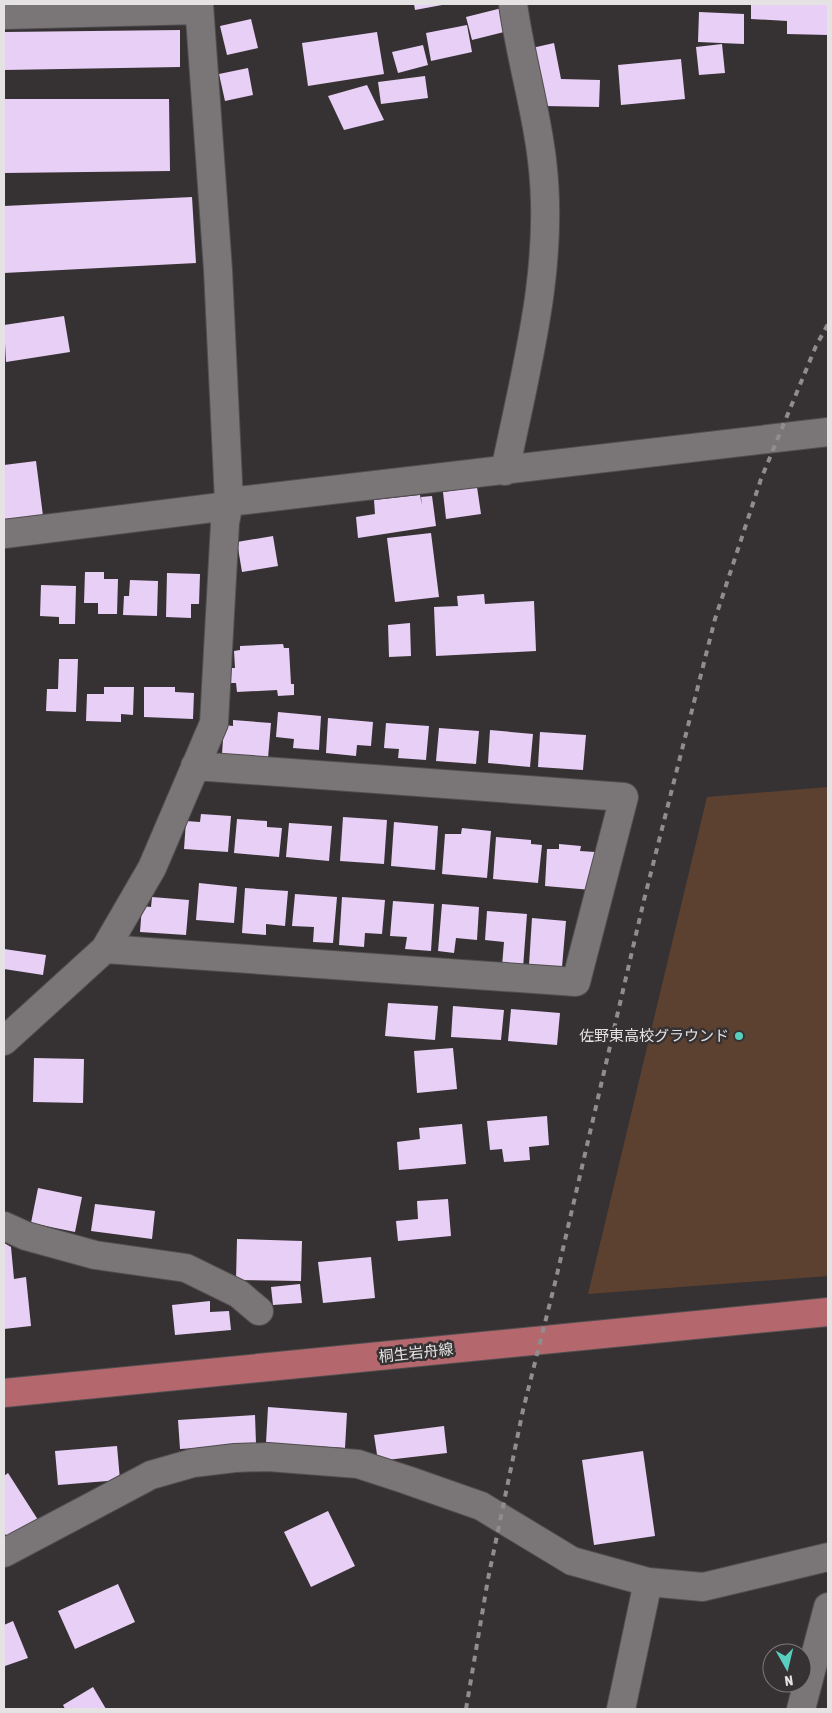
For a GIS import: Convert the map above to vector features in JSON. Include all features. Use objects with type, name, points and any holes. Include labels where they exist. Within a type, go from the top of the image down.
[{"type":"main road","name":"桐生岩舟線","points":[[4,1393],[828,1312]]},
{"type":"street","points":[[505,471],[542,286],[546,237],[542,160],[513,4]]},
{"type":"street","points":[[4,15],[199,7],[218,270],[228,504],[225,523],[214,723],[152,868],[105,949],[4,1041]]},
{"type":"street","points":[[4,534],[228,504],[828,432]]},
{"type":"street","points":[[105,949],[576,982],[624,797],[196,766]]},
{"type":"street","points":[[4,1226],[26,1236],[95,1255],[186,1268],[239,1294],[259,1311]]},
{"type":"street","points":[[4,1553],[151,1475],[172,1467],[235,1458],[268,1457],[358,1464],[407,1480],[481,1506],[572,1561],[648,1582],[703,1587],[828,1557]]},
{"type":"street","points":[[621,1709],[648,1582]]},
{"type":"street","points":[[800,1709],[828,1607]]},
{"type":"shaded area","name":"佐野東高校グラウンド","points":[[828,787],[828,1276],[588,1294],[707,797]]},
{"type":"building","points":[[414,4],[442,4],[442,5],[415,10]]},
{"type":"building","points":[[751,4],[828,4],[828,35],[787,34],[787,21],[751,19]]},
{"type":"building","points":[[502,8],[508,31],[472,40],[466,17]]},
{"type":"building","points":[[699,12],[744,14],[744,44],[698,42]]},
{"type":"building","points":[[251,19],[258,48],[227,55],[220,26]]},
{"type":"building","points":[[467,25],[472,52],[431,61],[426,33]]},
{"type":"building","points":[[180,30],[180,67],[4,70],[4,32]]},
{"type":"building","points":[[377,32],[384,74],[308,86],[302,43]]},
{"type":"building","points":[[554,43],[561,79],[600,80],[599,107],[544,106],[532,48]]},
{"type":"building","points":[[722,44],[725,73],[699,75],[696,47]]},
{"type":"building","points":[[423,45],[428,65],[398,73],[392,52]]},
{"type":"building","points":[[681,59],[685,99],[621,105],[618,65]]},
{"type":"building","points":[[248,68],[253,95],[225,101],[219,74]]},
{"type":"building","points":[[425,76],[428,98],[381,104],[378,82]]},
{"type":"building","points":[[367,85],[384,120],[344,130],[328,96]]},
{"type":"building","points":[[4,99],[169,99],[170,171],[4,173]]},
{"type":"building","points":[[192,197],[196,263],[4,273],[4,206]]},
{"type":"building","points":[[64,316],[70,352],[6,362],[4,325]]},
{"type":"building","points":[[36,461],[43,516],[4,519],[4,465]]},
{"type":"building","points":[[477,487],[481,514],[446,519],[443,492]]},
{"type":"building","points":[[420,495],[422,505],[421,497],[432,496],[436,526],[358,538],[356,517],[375,514],[374,500]]},
{"type":"building","points":[[431,533],[439,597],[395,602],[387,538]]},
{"type":"building","points":[[273,536],[278,566],[242,572],[237,542]]},
{"type":"building","points":[[85,572],[104,572],[104,579],[118,579],[117,614],[98,614],[98,603],[84,603]]},
{"type":"building","points":[[167,573],[200,574],[199,604],[191,604],[191,618],[166,617]]},
{"type":"building","points":[[130,580],[158,581],[157,616],[123,615],[124,596],[129,596]]},
{"type":"building","points":[[41,585],[76,586],[75,624],[59,624],[59,617],[40,616]]},
{"type":"building","points":[[484,594],[485,604],[534,601],[536,651],[436,656],[434,607],[458,606],[457,596]]},
{"type":"building","points":[[410,623],[411,656],[389,657],[388,625]]},
{"type":"building","points":[[283,644],[284,648],[289,648],[291,684],[294,684],[294,695],[278,696],[277,690],[237,692],[236,683],[231,683],[230,668],[235,668],[234,651],[240,650],[240,646]]},
{"type":"building","points":[[59,659],[78,659],[76,712],[46,711],[47,689],[58,689]]},
{"type":"building","points":[[104,687],[134,687],[133,715],[121,714],[121,722],[86,721],[87,694],[104,694]]},
{"type":"building","points":[[144,687],[175,687],[175,692],[194,693],[193,719],[144,717]]},
{"type":"building","points":[[278,712],[321,716],[319,750],[293,748],[294,739],[276,737]]},
{"type":"building","points":[[328,718],[373,722],[371,746],[357,745],[356,756],[326,753]]},
{"type":"building","points":[[233,720],[271,723],[268,758],[222,754],[224,725],[233,726]]},
{"type":"building","points":[[386,723],[429,726],[426,760],[398,758],[399,749],[384,748]]},
{"type":"building","points":[[439,728],[479,731],[476,764],[436,761]]},
{"type":"building","points":[[490,730],[533,734],[530,767],[488,763]]},
{"type":"building","points":[[540,732],[586,735],[583,770],[538,767]]},
{"type":"building","points":[[201,814],[231,816],[228,852],[184,849],[186,821],[200,822]]},
{"type":"building","points":[[343,817],[387,820],[384,864],[340,861]]},
{"type":"building","points":[[237,819],[267,821],[267,827],[282,828],[279,857],[234,853]]},
{"type":"building","points":[[394,822],[438,826],[435,870],[391,866]]},
{"type":"building","points":[[289,823],[332,826],[329,861],[286,857]]},
{"type":"building","points":[[462,828],[491,831],[487,878],[442,874],[445,834],[461,834]]},
{"type":"building","points":[[496,837],[531,840],[531,844],[542,845],[538,883],[493,879]]},
{"type":"building","points":[[559,844],[581,846],[580,851],[595,852],[592,890],[545,886],[547,849],[559,849]]},
{"type":"building","points":[[199,883],[237,887],[234,923],[196,920]]},
{"type":"building","points":[[245,888],[288,891],[285,926],[266,924],[266,935],[242,933]]},
{"type":"building","points":[[295,894],[337,897],[333,943],[313,942],[314,927],[292,926]]},
{"type":"building","points":[[152,897],[189,900],[186,935],[140,932],[142,906],[151,907]]},
{"type":"building","points":[[342,897],[385,900],[382,934],[365,933],[364,947],[339,945]]},
{"type":"building","points":[[393,901],[434,904],[431,951],[405,949],[407,937],[390,936]]},
{"type":"building","points":[[442,904],[479,907],[477,940],[456,938],[454,953],[438,951]]},
{"type":"building","points":[[487,911],[527,914],[523,968],[502,966],[504,942],[485,940]]},
{"type":"building","points":[[532,918],[566,921],[562,967],[529,965]]},
{"type":"building","points":[[4,949],[46,955],[43,975],[4,969]]},
{"type":"building","points":[[388,1003],[438,1006],[435,1040],[385,1036]]},
{"type":"building","points":[[453,1006],[504,1010],[501,1040],[451,1037]]},
{"type":"building","points":[[511,1009],[560,1013],[557,1045],[508,1041]]},
{"type":"building","points":[[453,1048],[457,1089],[417,1093],[414,1051]]},
{"type":"building","points":[[34,1058],[84,1059],[83,1103],[33,1102]]},
{"type":"building","points":[[547,1116],[549,1145],[529,1147],[530,1160],[504,1162],[502,1149],[490,1150],[487,1121]]},
{"type":"building","points":[[462,1124],[466,1164],[399,1170],[397,1142],[420,1139],[419,1128]]},
{"type":"building","points":[[38,1188],[82,1197],[75,1232],[31,1223]]},
{"type":"building","points":[[448,1199],[451,1236],[398,1241],[396,1221],[418,1219],[417,1201]]},
{"type":"building","points":[[95,1204],[155,1211],[152,1239],[91,1231]]},
{"type":"building","points":[[237,1239],[302,1241],[301,1281],[236,1280]]},
{"type":"building","points":[[4,1243],[11,1247],[14,1279],[26,1277],[31,1326],[4,1329]]},
{"type":"building","points":[[371,1257],[375,1298],[323,1303],[318,1262]]},
{"type":"building","points":[[300,1284],[302,1303],[273,1305],[271,1287]]},
{"type":"building","points":[[210,1301],[210,1312],[229,1311],[231,1330],[175,1335],[172,1305]]},
{"type":"building","points":[[268,1407],[347,1413],[345,1448],[266,1443]]},
{"type":"building","points":[[255,1415],[256,1444],[180,1449],[178,1420]]},
{"type":"building","points":[[444,1426],[447,1453],[378,1461],[374,1435]]},
{"type":"building","points":[[117,1446],[120,1480],[58,1485],[55,1451]]},
{"type":"building","points":[[643,1451],[655,1536],[594,1545],[582,1460]]},
{"type":"building","points":[[8,1473],[40,1523],[10,1542],[4,1532],[4,1476]]},
{"type":"building","points":[[328,1511],[355,1566],[311,1587],[284,1532]]},
{"type":"building","points":[[118,1584],[135,1622],[75,1649],[58,1611]]},
{"type":"building","points":[[13,1621],[28,1658],[5,1666],[4,1625]]},
{"type":"building","points":[[93,1687],[106,1709],[65,1709],[63,1705]]},
{"type":"railway","points":[[466,1709],[488,1579],[523,1410],[555,1283],[644,900],[715,619],[761,479],[816,346],[828,324]]},
{"type":"place","name":"佐野東高校グラウンド","points":[[739,1036]]}]
